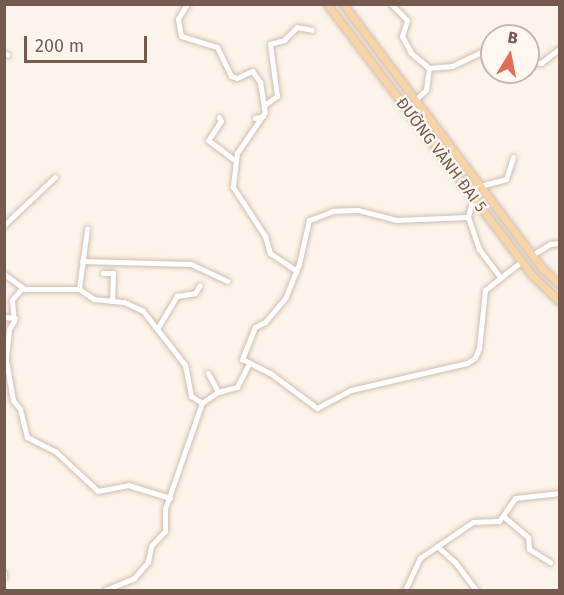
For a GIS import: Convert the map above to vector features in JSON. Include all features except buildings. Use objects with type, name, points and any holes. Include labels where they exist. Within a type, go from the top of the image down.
[{"type":"main road","name":"ĐƯỜNG VÀNH ĐAI 5","points":[[327,4],[522,261],[560,302]]},
{"type":"main road","name":"ĐƯỜNG VÀNH ĐAI 5","points":[[343,4],[532,255],[560,285]]},
{"type":"street","points":[[187,4],[178,19],[181,36],[217,47],[234,78],[255,72],[266,104],[263,116],[235,160],[233,183],[236,195],[265,236],[270,253],[297,271]]},
{"type":"street","points":[[391,4],[407,20],[402,36],[411,53],[429,68],[452,66],[480,53]]},
{"type":"street","points":[[266,104],[277,96],[270,44],[282,41],[297,27],[312,30]]},
{"type":"street","points":[[540,63],[560,48]]},
{"type":"street","points":[[415,100],[426,90],[429,68]]},
{"type":"street","points":[[255,118],[263,116]]},
{"type":"street","points":[[219,117],[221,122],[207,140],[235,160]]},
{"type":"street","points":[[480,186],[506,179],[513,158]]},
{"type":"street","points":[[4,225],[55,177]]},
{"type":"street","points":[[472,196],[468,217],[479,249],[500,277]]},
{"type":"street","points":[[468,217],[397,220],[358,210],[330,212],[308,222],[297,271],[284,300],[255,327],[240,357],[248,365],[270,373],[317,408],[351,390],[467,363],[479,348],[485,290],[522,261]]},
{"type":"street","points":[[79,289],[87,229]]},
{"type":"street","points":[[532,255],[550,244],[560,243]]},
{"type":"street","points":[[82,261],[191,264],[227,281]]},
{"type":"street","points":[[103,273],[113,273],[112,301]]},
{"type":"street","points":[[4,274],[22,288],[79,289],[94,299],[124,302],[143,311],[185,365],[191,396],[202,403]]},
{"type":"street","points":[[157,329],[177,296],[195,293],[200,285]]},
{"type":"street","points":[[22,288],[12,300],[15,318],[9,329],[6,360],[13,400],[20,409],[27,437],[56,452],[98,491],[128,485],[170,498]]},
{"type":"street","points":[[4,317],[15,318]]},
{"type":"street","points":[[105,591],[134,578],[148,562],[151,546],[165,531],[164,513],[202,403],[218,392],[237,387],[248,365]]},
{"type":"street","points":[[208,374],[218,392]]},
{"type":"street","points":[[405,591],[420,558],[475,521],[495,524],[515,498],[560,493]]},
{"type":"street","points":[[503,516],[528,537],[529,549],[550,562]]},
{"type":"street","points":[[437,546],[455,562],[476,591]]}]
